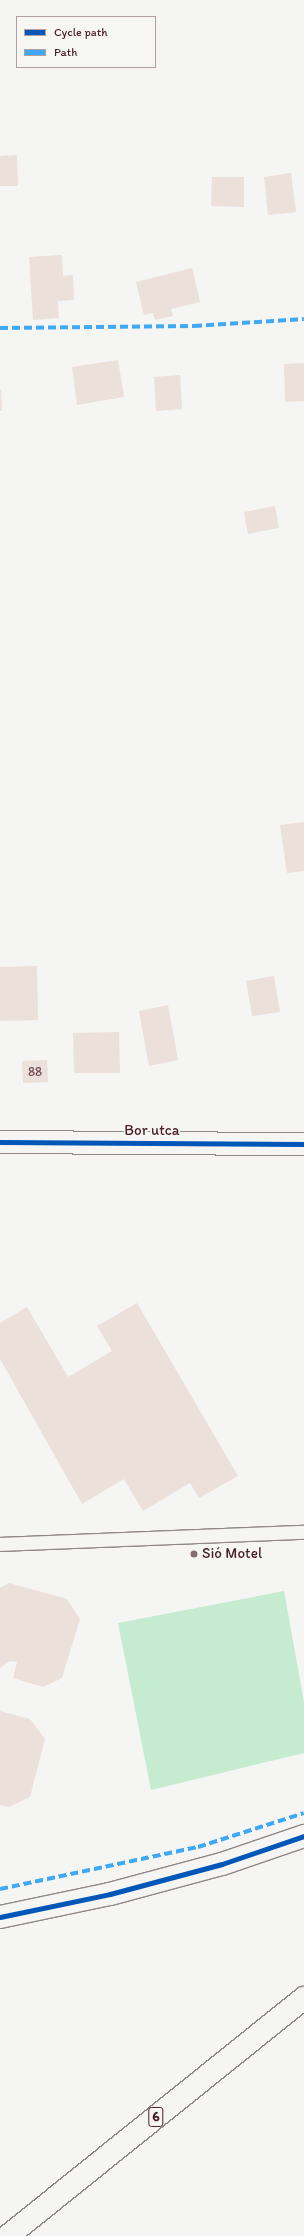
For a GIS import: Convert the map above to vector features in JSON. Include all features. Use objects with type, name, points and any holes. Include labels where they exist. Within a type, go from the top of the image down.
[{"type":"street","name":"Bor utca","points":[[0,1142],[304,1144]]},
{"type":"street","points":[[0,1917],[110,1894],[222,1864],[304,1836]]},
{"type":"street","name":"6","points":[[8,2236],[304,1998]]},
{"type":"lane","points":[[0,1544],[304,1532]]},
{"type":"green space","points":[[284,1591],[304,1702],[304,1753],[151,1790],[118,1623]]},
{"type":"building","points":[[17,155],[18,186],[0,186],[0,156]]},
{"type":"building","points":[[291,173],[296,212],[268,215],[264,177]]},
{"type":"building","points":[[212,177],[244,177],[244,207],[211,206]]},
{"type":"building","points":[[62,255],[63,276],[73,275],[74,300],[58,301],[59,318],[33,320],[29,257]]},
{"type":"building","points":[[192,268],[200,302],[171,309],[173,316],[155,320],[153,313],[144,315],[136,282]]},
{"type":"building","points":[[118,360],[124,397],[77,405],[72,367]]},
{"type":"building","points":[[304,363],[304,401],[285,402],[284,364]]},
{"type":"building","points":[[180,375],[182,409],[156,411],[154,377]]},
{"type":"building","points":[[1,390],[2,411],[0,411]]},
{"type":"building","points":[[275,506],[279,528],[248,534],[244,512]]},
{"type":"building","points":[[304,822],[304,871],[287,873],[280,825]]},
{"type":"building","points":[[37,966],[38,1020],[0,1021],[0,967]]},
{"type":"building","points":[[274,976],[280,1012],[252,1016],[246,981]]},
{"type":"building","points":[[168,1005],[178,1060],[149,1066],[139,1011]]},
{"type":"building","points":[[119,1032],[120,1073],[74,1073],[73,1033]]},
{"type":"building","points":[[47,1060],[48,1082],[23,1083],[22,1061]]},
{"type":"building","points":[[137,1303],[238,1476],[199,1498],[190,1483],[143,1511],[124,1479],[82,1504],[0,1359],[0,1323],[27,1307],[68,1377],[112,1351],[97,1326]]},
{"type":"building","points":[[9,1583],[67,1599],[80,1619],[62,1678],[43,1687],[13,1678],[17,1662],[10,1661],[0,1668],[0,1588]]},
{"type":"building","points":[[0,1711],[30,1719],[45,1739],[30,1797],[9,1807],[0,1805]]},
{"type":"marked path","points":[[0,328],[194,326],[304,319]]},
{"type":"marked path","points":[[0,1889],[198,1847],[304,1813]]},
{"type":"cycle path","points":[[0,1142],[304,1144]]},
{"type":"cycle path","points":[[0,1917],[110,1894],[222,1864],[304,1836]]},
{"type":"place","name":"Sió Motel","points":[[194,1554]]}]
